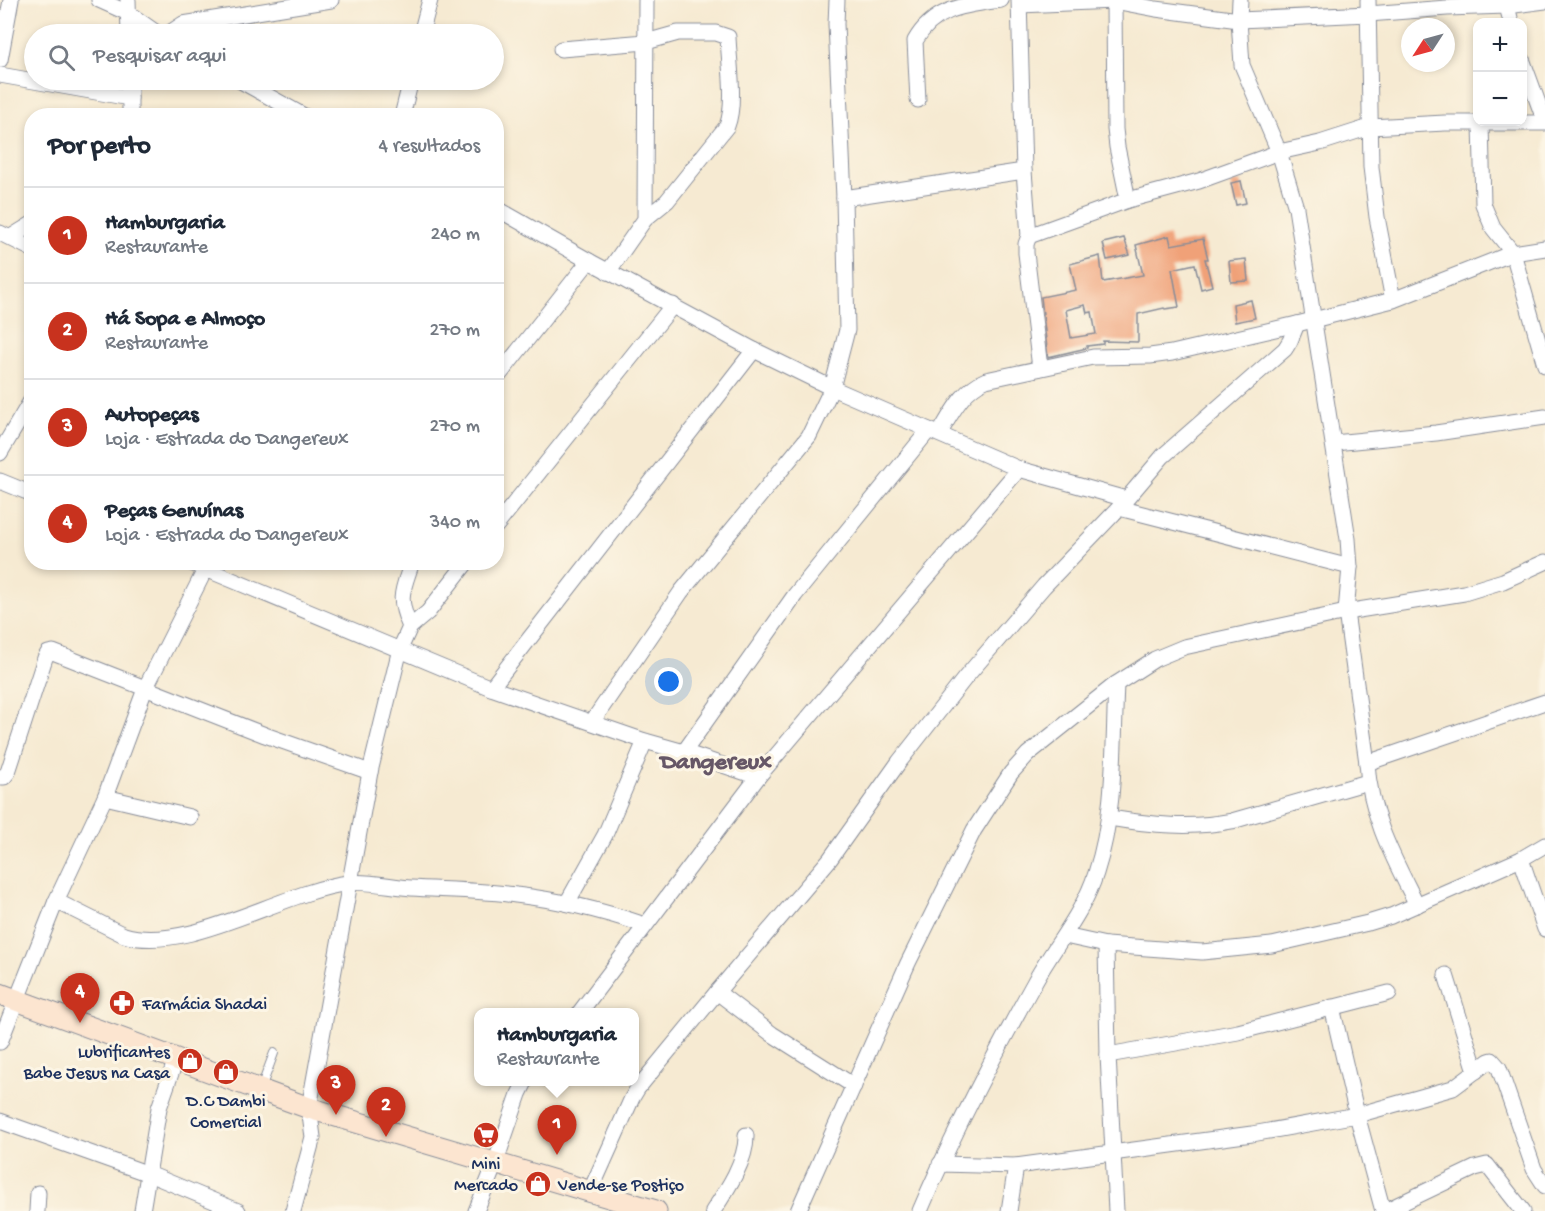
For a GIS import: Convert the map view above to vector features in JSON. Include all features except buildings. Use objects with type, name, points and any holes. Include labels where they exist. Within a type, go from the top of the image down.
[{"type":"main road","points":[[8,997],[309,1108],[656,1211]]},
{"type":"street","points":[[0,60],[11,0]]},
{"type":"street","points":[[99,0],[128,7],[147,24]]},
{"type":"street","points":[[183,24],[331,0]]},
{"type":"street","points":[[424,24],[430,0]]},
{"type":"street","points":[[645,219],[646,0]]},
{"type":"street","points":[[592,722],[681,592],[809,436],[832,388],[847,330],[837,0]]},
{"type":"street","points":[[918,100],[915,41],[919,33],[928,24],[952,9],[1001,0]]},
{"type":"street","points":[[1240,0],[1242,65],[1279,152],[1296,208],[1312,320],[1334,442],[1350,567],[1346,612],[1368,782],[1381,832],[1417,905]]},
{"type":"street","points":[[1114,1],[1115,129],[1128,200]]},
{"type":"street","points":[[1040,368],[1026,253],[1029,236],[1024,171],[1020,3],[1114,1],[1239,20],[1368,7],[1507,6],[1545,1]]},
{"type":"street","points":[[1507,6],[1510,18]]},
{"type":"street","points":[[128,7],[129,24]]},
{"type":"street","points":[[1368,7],[1371,167],[1377,217],[1393,300]]},
{"type":"street","points":[[561,49],[646,42],[678,33],[716,33],[728,37],[731,111],[727,126],[667,201],[645,219],[608,272]]},
{"type":"street","points":[[1527,72],[1545,123],[1527,123]]},
{"type":"street","points":[[0,75],[24,79]]},
{"type":"street","points":[[85,90],[130,98]]},
{"type":"street","points":[[130,90],[130,108]]},
{"type":"street","points":[[257,90],[290,108]]},
{"type":"street","points":[[404,108],[408,90]]},
{"type":"street","points":[[1029,236],[1128,200],[1199,181],[1279,152],[1320,143],[1370,127],[1473,123]]},
{"type":"street","points":[[1480,126],[1483,204],[1493,228],[1513,253],[1545,364]]},
{"type":"street","points":[[844,198],[1024,171]]},
{"type":"street","points":[[504,213],[608,272],[673,304],[754,350],[832,388],[1019,469],[1122,503],[1350,567]]},
{"type":"street","points":[[5,235],[24,227]]},
{"type":"street","points":[[5,235],[24,245]]},
{"type":"street","points":[[684,752],[795,595],[976,384],[1093,357],[1150,356],[1172,353],[1297,324],[1393,300],[1513,253],[1545,248]]},
{"type":"street","points":[[504,369],[589,261]]},
{"type":"street","points":[[504,516],[673,304]]},
{"type":"street","points":[[590,1192],[632,1098],[717,992],[830,859],[899,762],[964,678],[1044,586],[1174,446],[1285,349],[1297,324]]},
{"type":"street","points":[[491,688],[754,350]]},
{"type":"street","points":[[0,453],[24,412]]},
{"type":"street","points":[[1334,442],[1436,433],[1545,417]]},
{"type":"street","points":[[583,1008],[758,777],[1019,469]]},
{"type":"street","points":[[0,481],[24,491]]},
{"type":"street","points":[[798,1211],[908,963],[974,830],[991,801],[1028,754],[1116,684],[1155,659],[1184,647],[1346,612],[1464,593],[1503,581],[1545,562]]},
{"type":"street","points":[[0,1042],[8,997],[105,797],[145,689],[205,570]]},
{"type":"street","points":[[216,570],[491,688],[758,777]]},
{"type":"street","points":[[409,570],[401,597],[401,608],[410,627]]},
{"type":"street","points":[[293,1211],[313,1137],[309,1108],[349,882],[370,772],[400,649],[410,627],[428,612],[461,570]]},
{"type":"street","points":[[0,777],[4,777],[8,772],[48,653],[56,653],[265,735],[370,772]]},
{"type":"street","points":[[920,1211],[940,1164],[1034,984],[1065,936],[1096,873],[1110,818],[1116,684]]},
{"type":"street","points":[[1367,763],[1545,702]]},
{"type":"street","points":[[567,903],[605,835],[645,741]]},
{"type":"street","points":[[1110,818],[1149,824],[1210,825],[1232,821],[1368,782]]},
{"type":"street","points":[[105,797],[190,817]]},
{"type":"street","points":[[1065,936],[1106,945],[1202,952],[1272,945],[1368,923],[1417,905],[1521,859],[1545,845]]},
{"type":"street","points":[[1521,859],[1545,929]]},
{"type":"street","points":[[56,901],[133,938],[162,939],[199,931],[289,899],[349,882],[515,894],[609,913],[645,925]]},
{"type":"street","points":[[1106,945],[1108,1055],[1116,1211]]},
{"type":"street","points":[[1446,975],[1476,1071]]},
{"type":"street","points":[[717,992],[772,1034],[854,1086]]},
{"type":"street","points":[[1108,1055],[1238,1032],[1389,993]]},
{"type":"street","points":[[1332,1007],[1357,1115],[1384,1211],[1475,1168],[1487,1165],[1523,1211]]},
{"type":"street","points":[[142,1211],[159,1108],[176,1059]]},
{"type":"street","points":[[940,1164],[1016,1166],[1252,1134],[1357,1115],[1453,1088],[1489,1061],[1497,1063],[1534,1169],[1545,1186]]},
{"type":"street","points":[[477,1211],[523,1086]]},
{"type":"street","points":[[0,1121],[149,1174],[238,1211]]},
{"type":"street","points":[[713,1211],[732,1179],[746,1147],[746,1135]]},
{"type":"street","points":[[1009,1211],[1016,1166]]},
{"type":"street","points":[[37,1211],[38,1193]]},
{"type":"lane","points":[[260,1089],[273,1053]]},
{"type":"place","name":"Farmácia Shadai","points":[[122,1003]]},
{"type":"place","name":"Peças Genuínas","points":[[80,1023]]},
{"type":"place","name":"Lubrificantes Babe Jesus na Casa","points":[[190,1061]]},
{"type":"place","name":"D.C Dambi Comercial","points":[[226,1072]]},
{"type":"place","name":"Autopeças","points":[[336,1115]]},
{"type":"place","name":"Mini Mercado","points":[[486,1135]]},
{"type":"place","name":"Há Sopa e Almoço","points":[[386,1137]]},
{"type":"place","name":"Hamburgaria","points":[[557,1155]]},
{"type":"place","name":"Vende-se Postiço","points":[[538,1184]]},
{"type":"district","name":"Dangereux","points":[[716,760]]}]
